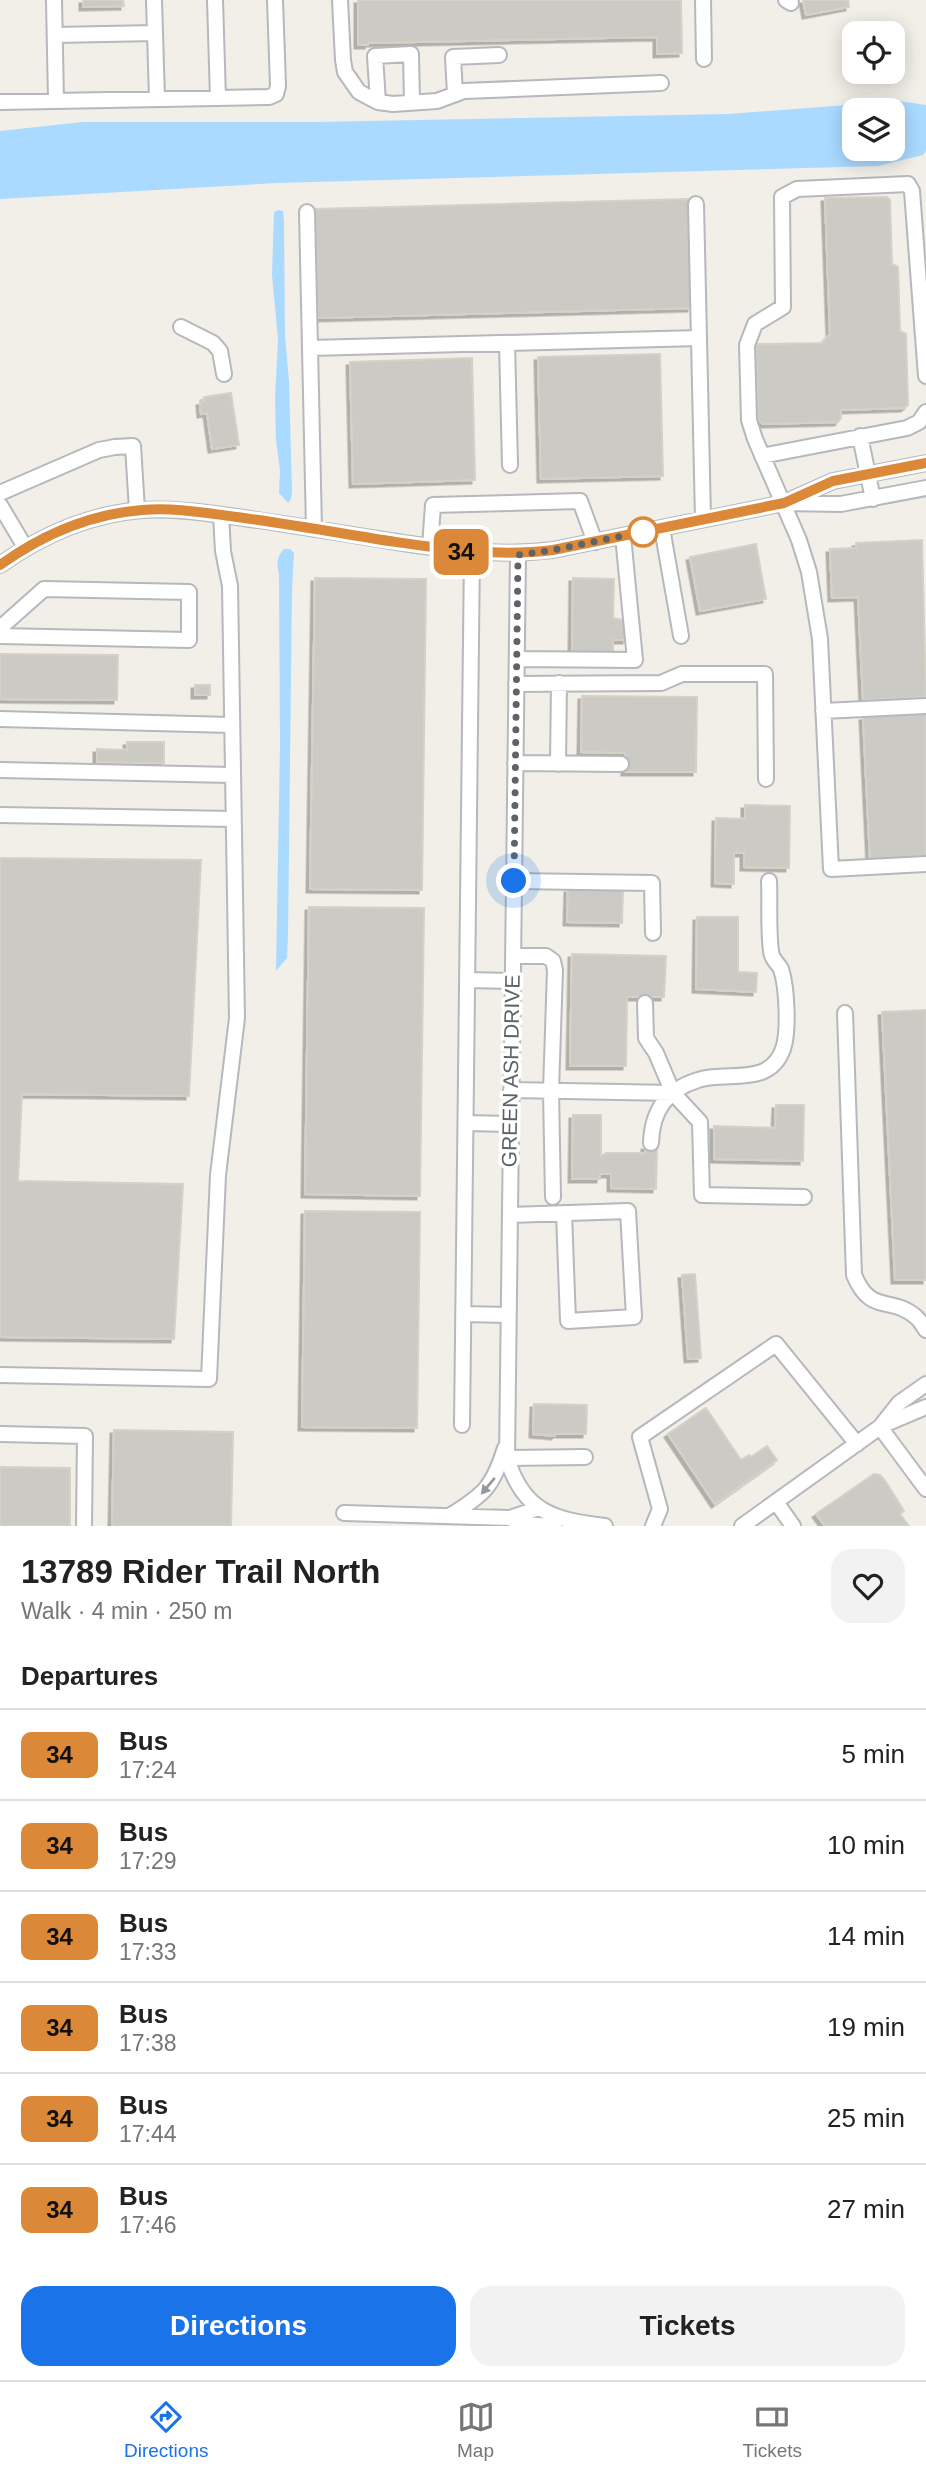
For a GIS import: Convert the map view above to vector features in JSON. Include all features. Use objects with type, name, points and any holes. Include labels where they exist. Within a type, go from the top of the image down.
[{"type":"street","points":[[54,0],[57,101]]},
{"type":"street","points":[[153,0],[157,99]]},
{"type":"street","points":[[215,0],[218,98]]},
{"type":"street","points":[[0,102],[269,97],[276,94],[278,86],[275,0]]},
{"type":"street","points":[[340,0],[345,72],[359,92],[378,102],[437,102],[464,91],[661,83]]},
{"type":"street","points":[[703,0],[704,59]]},
{"type":"street","points":[[55,35],[155,33]]},
{"type":"street","points":[[378,102],[375,56],[411,54],[412,103]]},
{"type":"street","points":[[455,94],[453,57],[499,55]]},
{"type":"street","points":[[926,376],[912,191],[908,184],[797,189],[782,197],[783,307],[755,324],[747,345],[749,420],[799,540],[809,572],[820,639],[831,869],[926,864]]},
{"type":"street","points":[[696,204],[703,519]]},
{"type":"street","points":[[307,212],[314,529]]},
{"type":"street","points":[[181,327],[213,343],[220,351],[224,374]]},
{"type":"street","points":[[310,348],[699,338]]},
{"type":"street","points":[[507,342],[510,466]]},
{"type":"street","points":[[762,456],[907,428],[919,422],[926,412]]},
{"type":"street","points":[[860,436],[873,499]]},
{"type":"street","points":[[0,493],[99,450],[115,446],[133,446],[138,510]]},
{"type":"street","points":[[784,503],[833,481],[926,463]]},
{"type":"street","points":[[0,565],[25,547],[84,521],[138,510],[196,512],[472,553],[518,555],[784,503],[841,504],[926,488]]},
{"type":"street","points":[[430,547],[433,505],[580,501],[595,542]]},
{"type":"street","points":[[0,506],[25,547]]},
{"type":"street","points":[[0,1375],[209,1380],[218,1175],[237,1018],[230,586],[223,551],[221,515]]},
{"type":"street","points":[[662,528],[681,636]]},
{"type":"street","points":[[517,659],[635,660],[623,536]]},
{"type":"street","points":[[462,1425],[472,553]]},
{"type":"street","name":"GREEN ASH DRIVE","points":[[518,555],[507,1451],[512,1473],[522,1490],[539,1508],[566,1525],[605,1526]]},
{"type":"street","points":[[0,628],[44,589],[189,592],[189,640],[0,636]]},
{"type":"street","points":[[516,684],[661,683],[681,674],[765,674],[766,779]]},
{"type":"street","points":[[558,764],[559,683]]},
{"type":"street","points":[[823,711],[926,706]]},
{"type":"street","points":[[0,719],[231,725]]},
{"type":"street","points":[[515,763],[621,764]]},
{"type":"street","points":[[0,769],[232,775]]},
{"type":"street","points":[[0,815],[233,819]]},
{"type":"street","points":[[514,881],[652,883],[653,933]]},
{"type":"street","points":[[651,1143],[655,1114],[673,1093],[699,1079],[752,1076],[765,1071],[776,1062],[783,1049],[786,1025],[785,994],[780,969],[771,955],[769,881]]},
{"type":"street","points":[[513,956],[546,956],[553,961],[555,971],[551,1091],[553,1197]]},
{"type":"street","points":[[468,980],[513,981]]},
{"type":"street","points":[[645,1003],[646,1038],[656,1052],[673,1093],[700,1122],[702,1195],[804,1198]]},
{"type":"street","points":[[845,1013],[854,1275],[869,1298],[909,1312],[917,1317],[926,1330]]},
{"type":"street","points":[[511,1090],[673,1093]]},
{"type":"street","points":[[466,1123],[511,1124]]},
{"type":"street","points":[[510,1214],[628,1211],[634,1317],[568,1321],[564,1213]]},
{"type":"street","points":[[463,1314],[508,1315]]},
{"type":"street","points":[[653,1526],[660,1509],[640,1437],[776,1344],[857,1444]]},
{"type":"street","points":[[880,1427],[899,1403],[926,1384]]},
{"type":"street","points":[[742,1526],[880,1427],[926,1407]]},
{"type":"street","points":[[880,1427],[926,1489]]},
{"type":"street","points":[[0,1434],[85,1436],[84,1526]]},
{"type":"street","points":[[451,1520],[488,1487],[497,1475],[507,1451],[585,1457]]},
{"type":"street","points":[[776,1502],[793,1526]]},
{"type":"street","points":[[344,1513],[451,1520],[510,1518],[539,1508]]},
{"type":"street","points":[[510,1518],[521,1524],[566,1525]]},
{"type":"water","points":[[905,102],[926,105],[926,151],[923,155],[905,159]]},
{"type":"water","points":[[842,105],[842,161],[898,161],[878,166],[277,183],[0,199],[0,131],[83,122],[316,122],[728,114]]},
{"type":"water","points":[[283,211],[284,221],[285,336],[292,492],[288,503],[279,493],[280,471],[276,440],[278,340],[272,275],[274,212]]},
{"type":"water","points":[[284,549],[290,549],[294,553],[288,936],[287,958],[276,971],[280,745],[278,558]]},
{"type":"building","points":[[83,0],[123,0],[124,6],[83,7]]},
{"type":"building","points":[[358,0],[681,0],[682,53],[657,54],[657,37],[358,45]]},
{"type":"building","points":[[803,0],[848,0],[849,7],[806,15]]},
{"type":"building","points":[[887,197],[890,200],[892,264],[898,267],[900,331],[906,334],[908,405],[904,408],[841,410],[838,422],[763,424],[758,419],[756,344],[822,343],[830,334],[825,198]]},
{"type":"building","points":[[688,199],[691,308],[318,318],[315,209]]},
{"type":"building","points":[[660,354],[663,476],[541,479],[538,357]]},
{"type":"building","points":[[472,358],[475,480],[353,484],[350,362]]},
{"type":"building","points":[[231,393],[239,445],[212,449],[207,413],[201,414],[200,402],[205,401],[204,397]]},
{"type":"building","points":[[922,540],[926,697],[863,700],[858,597],[832,598],[830,549],[856,548],[856,543]]},
{"type":"building","points":[[756,544],[766,599],[700,611],[690,557]]},
{"type":"building","points":[[315,578],[426,579],[422,890],[310,889]]},
{"type":"building","points":[[573,578],[614,579],[613,618],[627,621],[626,640],[613,640],[613,654],[572,654]]},
{"type":"building","points":[[0,654],[118,655],[117,700],[0,699]]},
{"type":"building","points":[[195,685],[210,685],[210,695],[195,695]]},
{"type":"building","points":[[582,696],[697,697],[696,772],[625,772],[625,753],[581,752]]},
{"type":"building","points":[[926,714],[926,857],[870,860],[863,717]]},
{"type":"building","points":[[127,742],[164,742],[164,763],[97,762],[97,749],[127,750]]},
{"type":"building","points":[[745,805],[790,806],[789,868],[744,867],[744,853],[734,853],[734,884],[715,883],[716,818],[745,819]]},
{"type":"building","points":[[0,858],[201,860],[189,1096],[22,1094],[18,1181],[183,1184],[174,1339],[0,1337]]},
{"type":"building","points":[[568,889],[623,889],[622,923],[567,922]]},
{"type":"building","points":[[309,907],[424,908],[420,1196],[305,1194]]},
{"type":"building","points":[[697,917],[738,917],[738,972],[757,973],[756,992],[696,989]]},
{"type":"building","points":[[572,954],[666,956],[664,997],[627,997],[626,1066],[570,1066]]},
{"type":"building","points":[[926,1010],[926,1280],[895,1280],[882,1012]]},
{"type":"building","points":[[776,1105],[804,1105],[803,1161],[714,1159],[714,1126],[775,1128]]},
{"type":"building","points":[[573,1115],[601,1115],[601,1156],[606,1153],[645,1153],[645,1146],[657,1147],[656,1189],[611,1188],[611,1174],[600,1174],[600,1179],[572,1179]]},
{"type":"building","points":[[305,1211],[420,1212],[417,1428],[302,1427]]},
{"type":"building","points":[[695,1274],[701,1358],[688,1359],[682,1275]]},
{"type":"building","points":[[534,1404],[587,1405],[586,1434],[533,1434]]},
{"type":"building","points":[[706,1408],[741,1460],[767,1446],[777,1460],[715,1504],[668,1434]]},
{"type":"building","points":[[114,1430],[233,1432],[231,1526],[112,1526]]},
{"type":"building","points":[[0,1467],[70,1468],[70,1526],[0,1526]]},
{"type":"building","points":[[874,1474],[880,1475],[886,1482],[904,1511],[900,1514],[909,1526],[825,1526],[816,1514]]},
{"type":"bus line","name":"34","points":[[0,565],[25,547],[84,521],[144,510],[196,512],[265,521],[465,553],[518,555],[784,503],[833,481],[926,463]]},
{"type":"route","points":[[514,881],[518,555],[643,532]]}]
